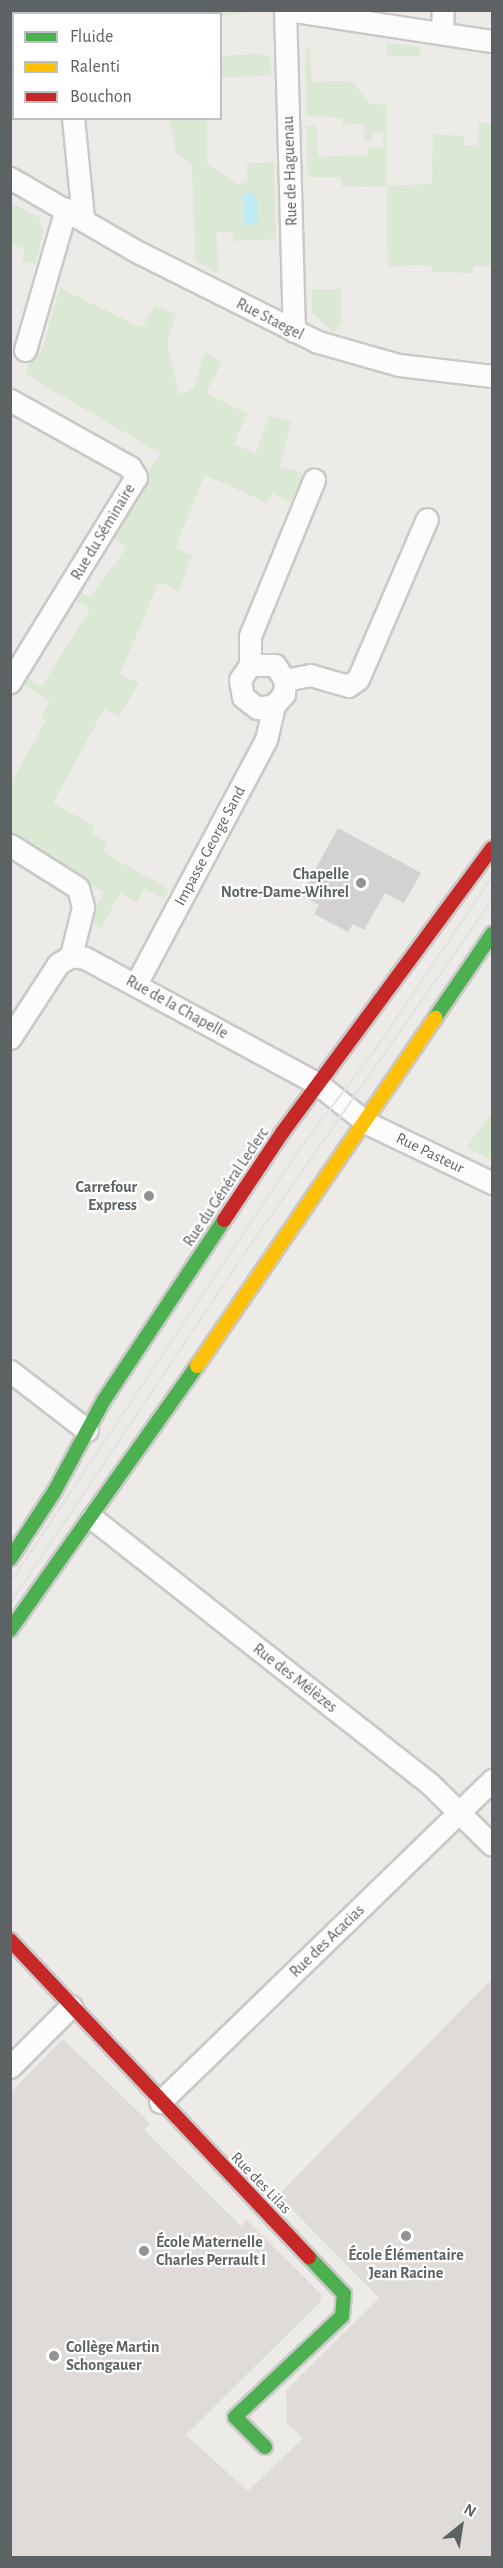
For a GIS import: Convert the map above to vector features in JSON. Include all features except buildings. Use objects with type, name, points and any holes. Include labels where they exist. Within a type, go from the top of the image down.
[{"type":"main road","name":"Rue du Général Leclerc","points":[[10,1558],[87,1430],[318,1084],[492,848]]},
{"type":"main road","points":[[10,1630],[92,1518],[367,1123],[492,934]]},
{"type":"main road","name":"Rue des Lilas","points":[[10,1940],[160,2102],[344,2294],[342,2316],[235,2417],[265,2447]]},
{"type":"street","points":[[287,10],[492,41]]},
{"type":"street","name":"Rue de Haguenau","points":[[287,10],[294,331]]},
{"type":"street","points":[[442,33],[443,10]]},
{"type":"street","points":[[25,350],[74,214],[73,120]]},
{"type":"street","name":"Rue Staegel","points":[[10,178],[294,331],[365,358],[433,372],[492,376]]},
{"type":"street","name":"Rue du Séminaire","points":[[10,400],[130,467],[135,477],[10,682]]},
{"type":"street","points":[[274,705],[257,708],[243,698],[240,680],[250,665],[250,636],[314,480]]},
{"type":"street","points":[[250,665],[275,666],[285,680],[310,675],[348,686],[358,679],[427,519]]},
{"type":"street","name":"Impasse George Sand","points":[[136,984],[266,740],[274,705],[284,694],[285,680]]},
{"type":"street","points":[[10,845],[78,888],[83,907],[71,956],[54,969],[10,1038]]},
{"type":"street","name":"Rue de la Chapelle","points":[[71,956],[85,958],[136,984],[318,1084],[367,1123]]},
{"type":"street","name":"Rue Pasteur","points":[[367,1123],[492,1183]]},
{"type":"street","points":[[10,1371],[87,1430]]},
{"type":"street","name":"Rue des Mélèzes","points":[[92,1518],[460,1813],[492,1845]]},
{"type":"street","name":"Rue des Acacias","points":[[160,2102],[492,1780]]},
{"type":"street","points":[[10,2067],[71,2006]]},
{"type":"shaded area","points":[[492,1979],[492,2557],[11,2557],[10,2093],[63,2039],[150,2123],[144,2130],[241,2226],[247,2220],[322,2295],[320,2302],[186,2435],[248,2491],[303,2438],[287,2423],[286,2390],[379,2298],[278,2195]]},
{"type":"green space","points":[[136,10],[268,10],[222,16],[222,12]]},
{"type":"green space","points":[[387,43],[420,47],[420,56],[387,56]]},
{"type":"green space","points":[[305,49],[310,49],[312,82],[352,81],[370,104],[387,105],[387,186],[342,187],[341,177],[308,177],[306,126],[316,126],[318,157],[368,155],[368,148],[383,147],[383,132],[372,132],[372,140],[365,141],[363,124],[343,125],[342,118],[306,115]]},
{"type":"green space","points":[[255,54],[270,56],[271,75],[222,78],[222,56]]},
{"type":"green space","points":[[169,120],[207,120],[207,164],[238,185],[247,181],[247,163],[274,162],[276,239],[233,241],[233,232],[216,232],[219,274],[195,260],[192,165],[176,153]]},
{"type":"green space","points":[[479,123],[492,123],[492,266],[474,266],[472,273],[432,272],[431,265],[388,266],[387,186],[432,184],[433,134],[464,136],[464,145],[478,145]]},
{"type":"green space","points":[[10,203],[38,216],[44,230],[35,264],[22,262],[25,249],[11,244]]},
{"type":"green space","points":[[60,288],[142,328],[155,305],[176,315],[167,342],[179,395],[194,388],[205,352],[222,362],[206,393],[247,414],[234,444],[256,453],[269,415],[291,422],[280,466],[303,473],[291,502],[272,493],[267,503],[205,475],[175,548],[192,555],[179,591],[159,582],[120,674],[139,683],[119,717],[104,709],[53,803],[95,826],[91,834],[108,842],[103,852],[169,889],[164,899],[144,888],[137,902],[120,893],[101,929],[88,921],[104,892],[11,837],[11,783],[46,720],[41,717],[50,701],[16,680],[20,674],[42,686],[90,609],[73,599],[77,590],[90,597],[127,547],[111,537],[160,453],[26,375],[31,352],[41,353]]},
{"type":"green space","points":[[312,289],[341,289],[341,321],[335,334],[312,313]]},
{"type":"green space","points":[[492,1111],[492,1160],[467,1147]]},
{"type":"water","points":[[256,193],[258,224],[244,225],[242,194]]},
{"type":"tram line","points":[[10,1583],[300,1149],[375,1050],[492,877]]},
{"type":"tram line","points":[[10,1604],[245,1253],[492,900]]},
{"type":"traffic: fast","points":[[435,1018],[492,934]]},
{"type":"traffic: fast","points":[[10,1559],[54,1492],[104,1400],[224,1220]]},
{"type":"traffic: fast","points":[[10,1630],[197,1366]]},
{"type":"traffic: fast","points":[[265,2447],[235,2417],[342,2316],[344,2294],[309,2257]]},
{"type":"traffic: slow","points":[[197,1366],[435,1018]]},
{"type":"traffic: jam","points":[[224,1220],[282,1133],[492,848]]},
{"type":"traffic: jam","points":[[10,1940],[309,2257]]},
{"type":"place","name":"Chapelle Notre-Dame-Wihrel","points":[[361,883]]},
{"type":"place","name":"Carrefour Express","points":[[149,1196]]},
{"type":"place","name":"École Élémentaire Jean Racine","points":[[406,2236]]},
{"type":"place","name":"École Maternelle Charles Perrault I","points":[[144,2251]]},
{"type":"place","name":"Collège Martin Schongauer","points":[[54,2356]]}]
